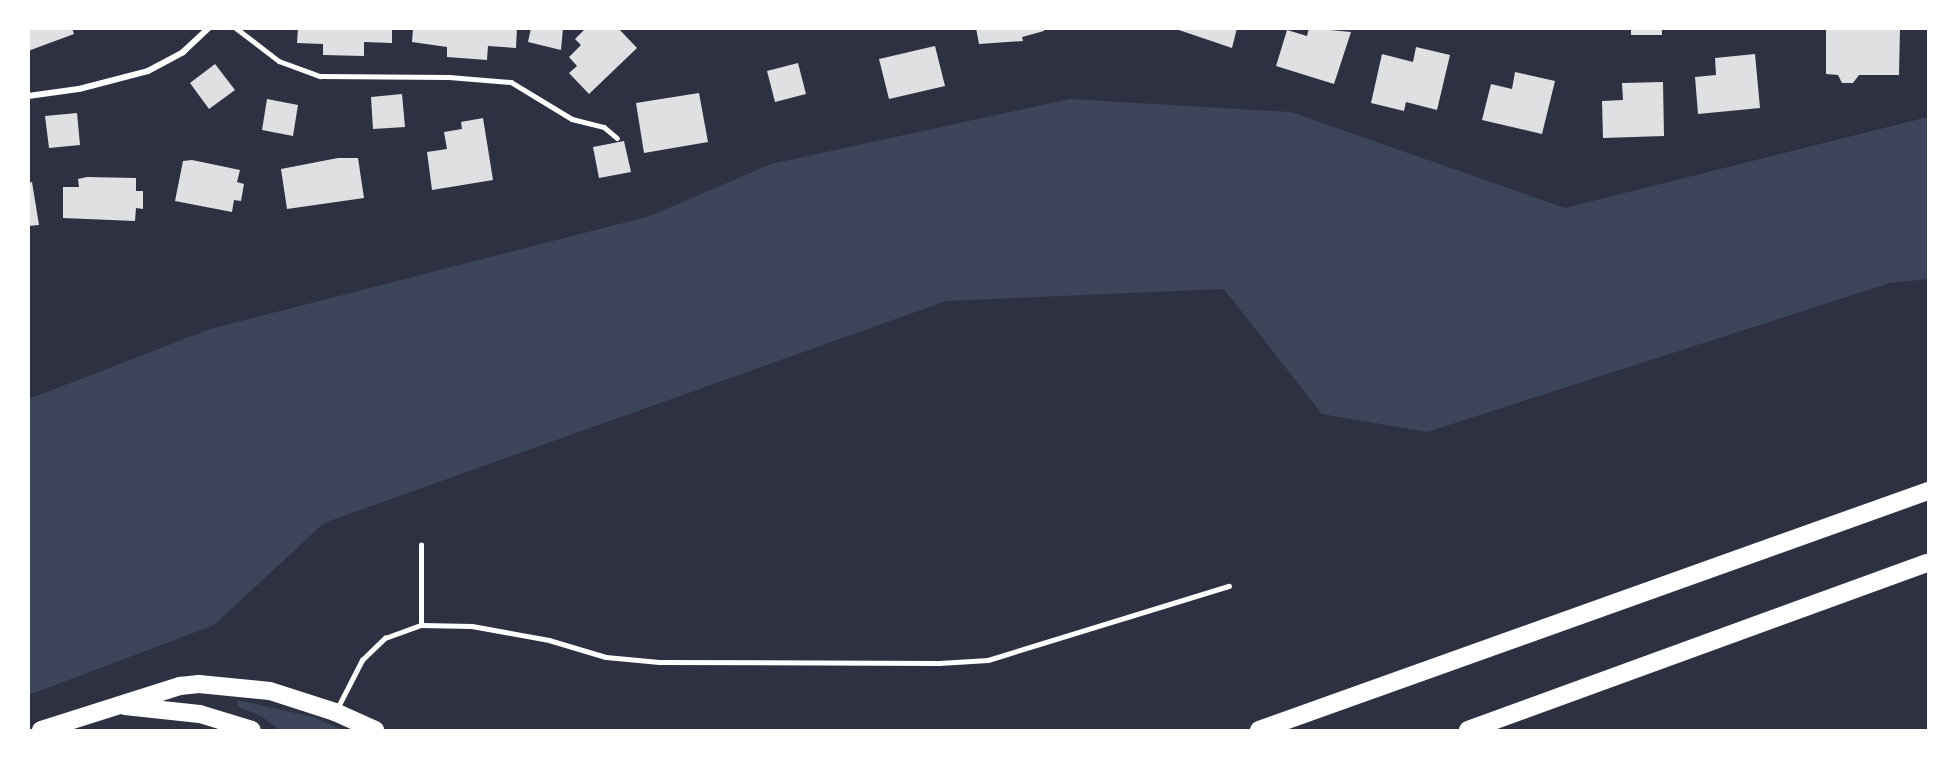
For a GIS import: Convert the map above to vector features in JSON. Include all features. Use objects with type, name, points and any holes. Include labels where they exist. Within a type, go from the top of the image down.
[{"type":"highway","points":[[1259,730],[1929,491]]},
{"type":"highway","points":[[1468,730],[1929,563]]},
{"type":"highway","points":[[41,730],[117,705],[199,684],[270,691],[335,712],[375,730]]},
{"type":"highway","points":[[117,705],[208,715],[252,730]]},
{"type":"street","points":[[28,96],[79,89],[148,71],[183,52],[209,28]]},
{"type":"lane","points":[[236,28],[279,61],[320,76],[511,82],[572,119],[604,127],[617,138]]},
{"type":"lane","points":[[421,545],[421,625]]},
{"type":"lane","points":[[335,712],[362,660],[385,638],[421,625],[472,626],[549,640],[606,657],[659,662],[939,663],[988,660],[1229,586]]},
{"type":"shaded area","points":[[1070,99],[1291,112],[1565,208],[1928,117],[1928,279],[1890,283],[1427,432],[1322,414],[1224,289],[946,301],[324,523],[214,625],[29,695],[29,399],[210,329],[650,216],[771,164]]},
{"type":"shaded area","points":[[237,700],[313,717],[343,730],[279,730],[261,716],[238,707]]},
{"type":"building","points":[[28,28],[72,28],[74,34],[28,51]]},
{"type":"building","points":[[298,28],[392,28],[392,43],[364,42],[364,56],[323,55],[323,44],[297,43]]},
{"type":"building","points":[[413,28],[517,28],[516,48],[488,46],[487,60],[447,57],[447,47],[412,42]]},
{"type":"building","points":[[531,28],[563,28],[561,50],[528,42]]},
{"type":"building","points":[[586,28],[618,28],[637,48],[589,94],[569,73],[577,66],[569,57],[581,45],[575,39]]},
{"type":"building","points":[[976,28],[1044,28],[1044,31],[1022,37],[1023,41],[979,44]]},
{"type":"building","points":[[1173,28],[1237,28],[1232,48]]},
{"type":"building","points":[[1309,28],[1351,32],[1334,84],[1276,66],[1287,30],[1307,36]]},
{"type":"building","points":[[1631,28],[1662,28],[1662,35],[1631,35]]},
{"type":"building","points":[[1826,28],[1900,28],[1899,75],[1859,75],[1853,83],[1842,83],[1838,75],[1826,74]]},
{"type":"building","points":[[935,46],[945,86],[889,99],[879,59]]},
{"type":"building","points":[[1416,47],[1450,55],[1437,110],[1406,102],[1404,111],[1371,103],[1382,54],[1413,62]]},
{"type":"building","points":[[1755,54],[1760,108],[1698,114],[1695,77],[1716,75],[1715,58]]},
{"type":"building","points":[[798,63],[806,94],[775,102],[767,71]]},
{"type":"building","points":[[215,64],[235,90],[209,109],[190,83]]},
{"type":"building","points":[[1515,72],[1555,81],[1542,134],[1482,120],[1491,84],[1512,89]]},
{"type":"building","points":[[1663,82],[1664,136],[1603,138],[1602,101],[1623,100],[1622,83]]},
{"type":"building","points":[[699,93],[708,142],[644,153],[636,103]]},
{"type":"building","points":[[402,94],[405,127],[373,129],[371,97]]},
{"type":"building","points":[[267,99],[298,105],[293,136],[262,130]]},
{"type":"building","points":[[77,113],[80,145],[49,148],[45,116]]},
{"type":"building","points":[[483,118],[493,180],[432,190],[427,152],[447,149],[444,132],[462,129],[461,122]]},
{"type":"building","points":[[624,141],[631,172],[599,178],[593,147]]},
{"type":"building","points":[[338,158],[358,158],[364,198],[287,209],[281,169]]},
{"type":"building","points":[[192,160],[240,170],[237,182],[244,184],[241,201],[234,200],[232,212],[175,201],[183,161]]},
{"type":"building","points":[[87,177],[136,178],[136,191],[143,191],[143,209],[136,208],[135,221],[63,218],[63,187],[79,187],[78,179]]},
{"type":"building","points":[[32,182],[39,225],[28,226],[28,183]]}]
